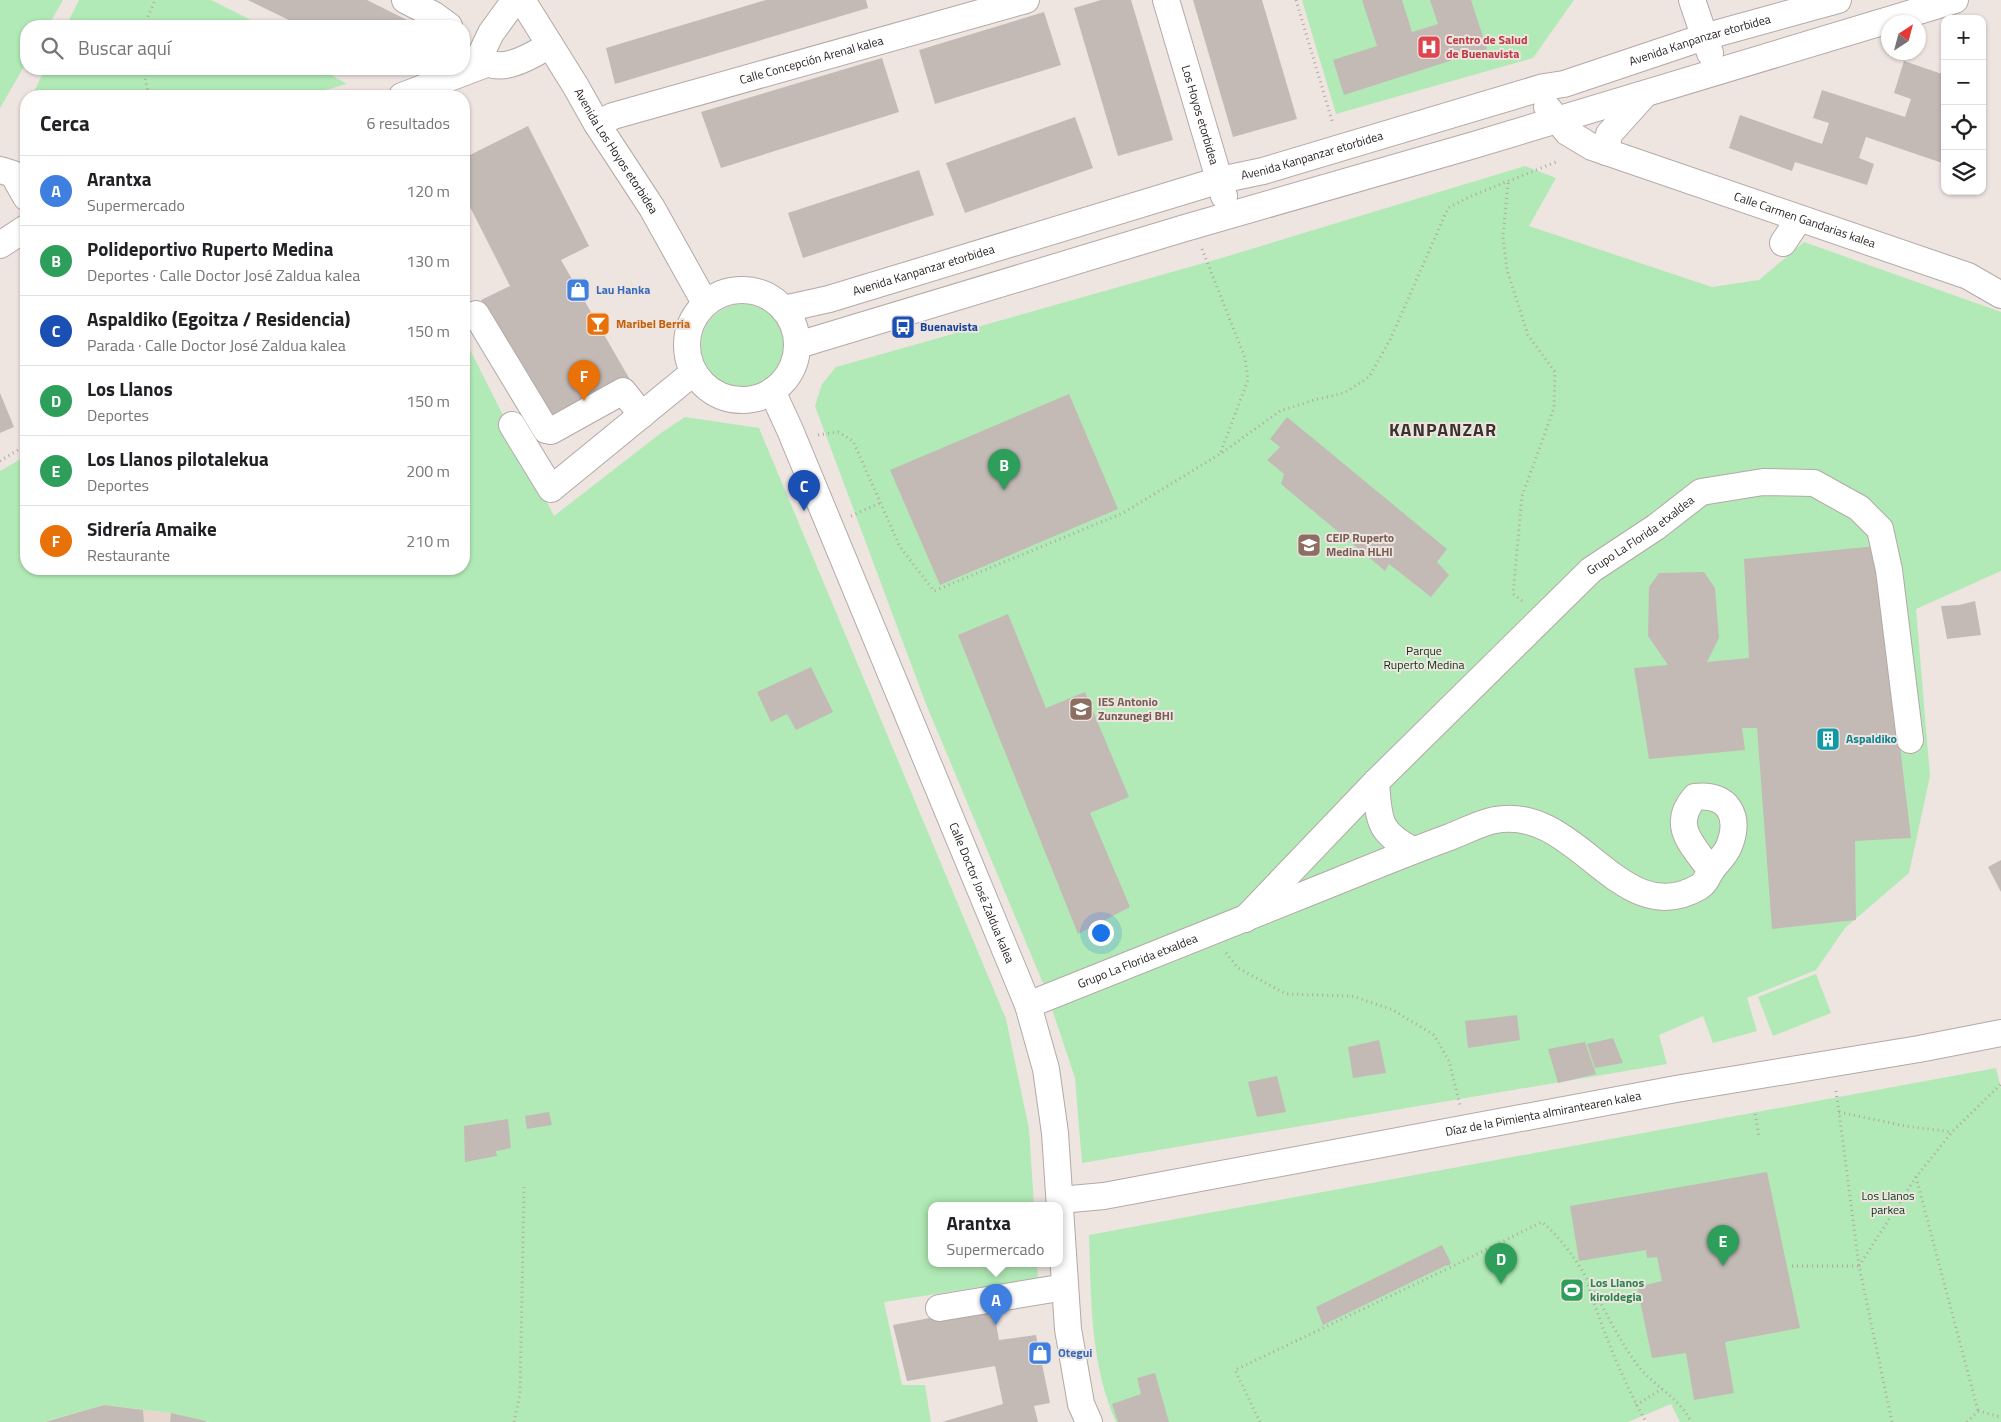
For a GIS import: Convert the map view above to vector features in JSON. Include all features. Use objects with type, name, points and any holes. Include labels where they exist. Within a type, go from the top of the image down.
[{"type":"street","points":[[406,0],[441,20]]},
{"type":"street","points":[[515,0],[483,46],[477,61],[497,66],[521,61],[550,45]]},
{"type":"street","name":"Avenida Los Hoyos etorbidea","points":[[522,0],[597,124],[652,208],[705,303]]},
{"type":"street","name":"Calle Concepción Arenal kalea","points":[[597,124],[613,116],[1026,0]]},
{"type":"street","name":"Los Hoyos etorbidea","points":[[1166,0],[1224,198],[1218,211],[1201,233]]},
{"type":"street","points":[[1692,0],[1716,71]]},
{"type":"street","name":"Avenida Kanpanzar etorbidea","points":[[784,309],[829,299],[1220,180],[1263,171],[1544,87],[1564,84],[1704,38],[1838,0]]},
{"type":"street","points":[[798,346],[1201,233],[1557,119],[1955,0]]},
{"type":"street","points":[[415,90],[447,75]]},
{"type":"street","name":"Calle Carmen Gandarias kalea","points":[[1564,84],[1542,96],[1546,106],[1567,132],[1592,147],[1968,276],[2001,295]]},
{"type":"street","points":[[1606,152],[1609,134],[1658,88]]},
{"type":"street","points":[[0,170],[13,174],[20,186]]},
{"type":"street","points":[[1783,243],[1799,218]]},
{"type":"street","points":[[0,245],[20,232]]},
{"type":"street","points":[[737,290],[755,291],[771,298],[784,309],[794,326],[798,346],[794,363],[785,380],[772,391],[755,398],[738,400],[721,395],[705,386],[694,372],[688,358],[688,336],[696,314],[705,303],[720,294],[737,290]]},
{"type":"street","points":[[476,314],[546,430],[552,431],[623,391],[642,415]]},
{"type":"street","points":[[512,425],[551,489],[694,372]]},
{"type":"street","name":"Calle Doctor José Zaldua kalea","points":[[772,391],[1028,1005],[1046,1069],[1060,1200]]},
{"type":"street","name":"Grupo La Florida etxaldea","points":[[1245,918],[1376,782],[1591,570],[1656,527],[1701,492],[1763,482],[1814,483],[1859,508],[1880,529],[1889,570],[1910,740]]},
{"type":"street","points":[[1376,782],[1379,820],[1394,841],[1413,850]]},
{"type":"street","name":"Grupo La Florida etxaldea","points":[[1028,1005],[1413,850],[1495,820],[1520,819],[1543,825],[1566,838],[1632,890],[1652,897],[1672,898],[1697,888],[1704,884],[1711,871]]},
{"type":"street","name":"Díaz de la Pimienta almirantearen kalea","points":[[1060,1200],[1088,1198],[1676,1089],[1920,1049],[2001,1032]]},
{"type":"street","points":[[1057,1164],[1068,1180],[1088,1198]]},
{"type":"street","name":"Calle Doctor José Zaldua kalea","points":[[1063,1252],[1068,1329],[1081,1404],[1089,1422]]},
{"type":"street","points":[[939,1308],[1065,1287]]},
{"type":"path","points":[[147,20],[155,0]]},
{"type":"path","points":[[1296,0],[1335,130]]},
{"type":"path","points":[[144,75],[148,90]]},
{"type":"path","points":[[816,435],[838,432],[852,441],[900,547],[934,591],[1123,513],[1220,454],[1280,411],[1344,393],[1369,377],[1390,340],[1448,208],[1469,197],[1508,183],[1556,162]]},
{"type":"path","points":[[1508,183],[1503,237],[1507,270],[1528,335],[1555,372],[1554,408],[1522,496],[1514,594],[1527,605]]},
{"type":"path","points":[[1201,233],[1245,358],[1248,380],[1220,454]]},
{"type":"path","points":[[0,461],[20,449]]},
{"type":"path","points":[[847,518],[880,503]]},
{"type":"path","points":[[1224,951],[1238,968],[1286,994],[1352,996],[1392,1010],[1434,1035],[1449,1061],[1461,1109]]},
{"type":"path","points":[[1859,1266],[1916,1177],[1952,1132],[2001,1084]]},
{"type":"path","points":[[1836,1091],[1859,1266],[1892,1422]]},
{"type":"path","points":[[1839,1112],[1905,1126],[1952,1132]]},
{"type":"path","points":[[1755,1114],[1759,1136]]},
{"type":"path","points":[[1916,1177],[1978,1411]]},
{"type":"path","points":[[514,1422],[520,1394],[524,1188]]},
{"type":"path","points":[[1260,1422],[1236,1370],[1542,1222],[1556,1234],[1585,1277],[1636,1364],[1662,1389],[1691,1422]]},
{"type":"path","points":[[1792,1266],[1859,1266]]},
{"type":"path","points":[[1585,1277],[1602,1326],[1636,1405],[1646,1422]]},
{"type":"path","points":[[1602,1326],[1611,1321]]},
{"type":"path","points":[[1636,1405],[1662,1389]]},
{"type":"path","points":[[1978,1411],[2001,1417]]},
{"type":"path","points":[[1967,1422],[1978,1411]]},
{"type":"shaded area","points":[[104,1405],[171,1413],[210,1422],[43,1422]]},
{"type":"green space","points":[[0,0],[63,0],[51,20],[20,20],[20,73],[0,108]]},
{"type":"green space","points":[[79,0],[211,0],[251,20],[69,20]]},
{"type":"green space","points":[[1302,0],[1574,0],[1533,58],[1336,114]]},
{"type":"green space","points":[[42,75],[331,75],[347,84],[326,90],[35,90]]},
{"type":"green space","name":"Parque Ruperto Medina","points":[[1525,166],[1556,178],[1529,226],[1712,287],[1759,280],[1804,242],[2001,312],[2001,571],[1916,609],[1930,776],[1909,873],[1845,928],[1816,970],[1747,998],[1757,1031],[1713,1043],[1703,1016],[1659,1035],[1667,1064],[1082,1163],[1075,1078],[1045,988],[926,704],[815,406],[822,384],[836,367],[1225,257]]},
{"type":"green space","points":[[743,304],[759,307],[773,316],[782,330],[785,346],[782,362],[773,376],[759,385],[743,388],[727,385],[713,376],[704,362],[701,346],[704,330],[713,316],[727,307]]},
{"type":"green space","points":[[470,350],[554,516],[661,433],[685,417],[759,428],[1006,1019],[1029,1129],[1034,1202],[928,1202],[928,1267],[1037,1267],[1038,1281],[987,1286],[884,1302],[902,1385],[925,1385],[931,1422],[210,1422],[171,1413],[104,1405],[43,1422],[0,1422],[0,471],[20,459],[20,575],[470,575]]},
{"type":"green space","points":[[1816,974],[1831,1013],[1773,1036],[1758,997]]},
{"type":"green space","name":"Los Llanos parkea","points":[[1996,1068],[2001,1089],[2001,1422],[1680,1422],[1671,1404],[1628,1422],[1116,1422],[1107,1400],[1101,1377],[1094,1330],[1089,1235]]},
{"type":"building","points":[[248,0],[367,0],[407,20],[289,20]]},
{"type":"building","points":[[766,0],[866,0],[868,8],[615,84],[606,48]]},
{"type":"building","points":[[1101,0],[1131,0],[1173,140],[1118,156],[1074,8]]},
{"type":"building","points":[[1193,0],[1262,0],[1297,119],[1233,137]]},
{"type":"building","name":"Centro de Salud de Buenavista","points":[[1362,0],[1402,0],[1412,32],[1438,24],[1430,0],[1471,0],[1487,49],[1344,95],[1333,60],[1377,46]]},
{"type":"building","points":[[1044,12],[1061,65],[935,104],[919,50]]},
{"type":"building","points":[[882,58],[899,112],[721,168],[701,112]]},
{"type":"building","points":[[1904,61],[1941,74],[1941,163],[1866,137],[1859,158],[1874,164],[1867,185],[1795,162],[1792,171],[1729,148],[1740,115],[1822,144],[1829,123],[1813,118],[1822,90],[1905,117],[1911,99],[1894,93]]},
{"type":"building","points":[[1075,117],[1093,168],[965,213],[946,163]]},
{"type":"building","points":[[528,126],[589,246],[561,260],[629,378],[551,422],[481,300],[510,286],[470,207],[470,155]]},
{"type":"building","points":[[919,170],[934,215],[803,258],[788,213]]},
{"type":"building","points":[[0,393],[14,427],[0,433]]},
{"type":"building","points":[[1069,394],[1118,509],[940,585],[890,470]]},
{"type":"building","points":[[1287,417],[1447,549],[1437,562],[1449,575],[1431,597],[1389,564],[1385,571],[1281,484],[1284,474],[1267,460],[1280,447],[1270,439]]},
{"type":"building","name":"Aspaldiko","points":[[1876,546],[1911,838],[1855,841],[1856,920],[1772,929],[1757,728],[1742,728],[1745,750],[1649,759],[1634,668],[1668,665],[1648,636],[1649,587],[1659,573],[1704,572],[1715,588],[1719,638],[1707,662],[1749,658],[1744,559]]},
{"type":"building","points":[[1975,601],[1981,635],[1947,639],[1941,606],[1959,605]]},
{"type":"building","points":[[1008,614],[1046,708],[1085,692],[1129,797],[1090,813],[1130,907],[1078,934],[958,635]]},
{"type":"building","points":[[811,667],[833,712],[796,730],[787,714],[771,722],[757,692]]},
{"type":"building","points":[[2001,860],[2001,892],[1988,867]]},
{"type":"building","points":[[1517,1015],[1520,1040],[1468,1048],[1465,1021]]},
{"type":"building","points":[[1613,1038],[1623,1063],[1595,1068],[1587,1044]]},
{"type":"building","points":[[1379,1040],[1386,1073],[1353,1078],[1348,1047]]},
{"type":"building","points":[[1585,1042],[1596,1074],[1558,1083],[1548,1049]]},
{"type":"building","points":[[1277,1076],[1286,1112],[1257,1117],[1248,1082]]},
{"type":"building","points":[[549,1112],[552,1125],[527,1129],[525,1116]]},
{"type":"building","points":[[508,1119],[511,1148],[496,1151],[497,1156],[465,1162],[464,1126]]},
{"type":"building","points":[[1767,1172],[1800,1328],[1725,1342],[1734,1393],[1694,1400],[1686,1353],[1652,1358],[1637,1287],[1662,1281],[1657,1257],[1647,1258],[1646,1250],[1579,1261],[1570,1206]]},
{"type":"building","points":[[1442,1245],[1451,1263],[1323,1325],[1316,1307]]},
{"type":"building","points":[[993,1306],[999,1340],[1036,1335],[1050,1403],[1034,1406],[1038,1422],[942,1422],[1003,1404],[995,1366],[907,1381],[893,1325]]},
{"type":"building","points":[[1155,1373],[1169,1422],[1118,1422],[1112,1404],[1141,1394],[1137,1378]]},
{"type":"building","points":[[104,1405],[143,1410],[144,1422],[45,1422]]},
{"type":"building","points":[[171,1413],[206,1421],[206,1422],[170,1422]]},
{"type":"place","name":"Centro de Salud de Buenavista","points":[[1429,47]]},
{"type":"place","name":"Lau Hanka","points":[[578,290]]},
{"type":"place","name":"Maribel Berria","points":[[598,324]]},
{"type":"place","name":"Buenavista","points":[[903,327]]},
{"type":"place","name":"Sidrería Amaike","points":[[584,401]]},
{"type":"place","name":"Polideportivo Ruperto Medina","points":[[1004,490]]},
{"type":"place","name":"Aspaldiko (Egoitza / Residencia)","points":[[804,511]]},
{"type":"place","name":"CEIP Ruperto Medina HLHI","points":[[1309,545]]},
{"type":"place","name":"IES Antonio Zunzunegi BHI","points":[[1081,709]]},
{"type":"place","name":"Aspaldiko","points":[[1828,739]]},
{"type":"place","name":"Los Llanos pilotalekua","points":[[1723,1266]]},
{"type":"place","name":"Los Llanos","points":[[1501,1284]]},
{"type":"place","name":"Los Llanos kiroldegia","points":[[1572,1290]]},
{"type":"place","name":"Arantxa","points":[[996,1325]]},
{"type":"place","name":"Otegui","points":[[1040,1353]]},
{"type":"district","name":"KANPANZAR","points":[[1443,430]]}]
